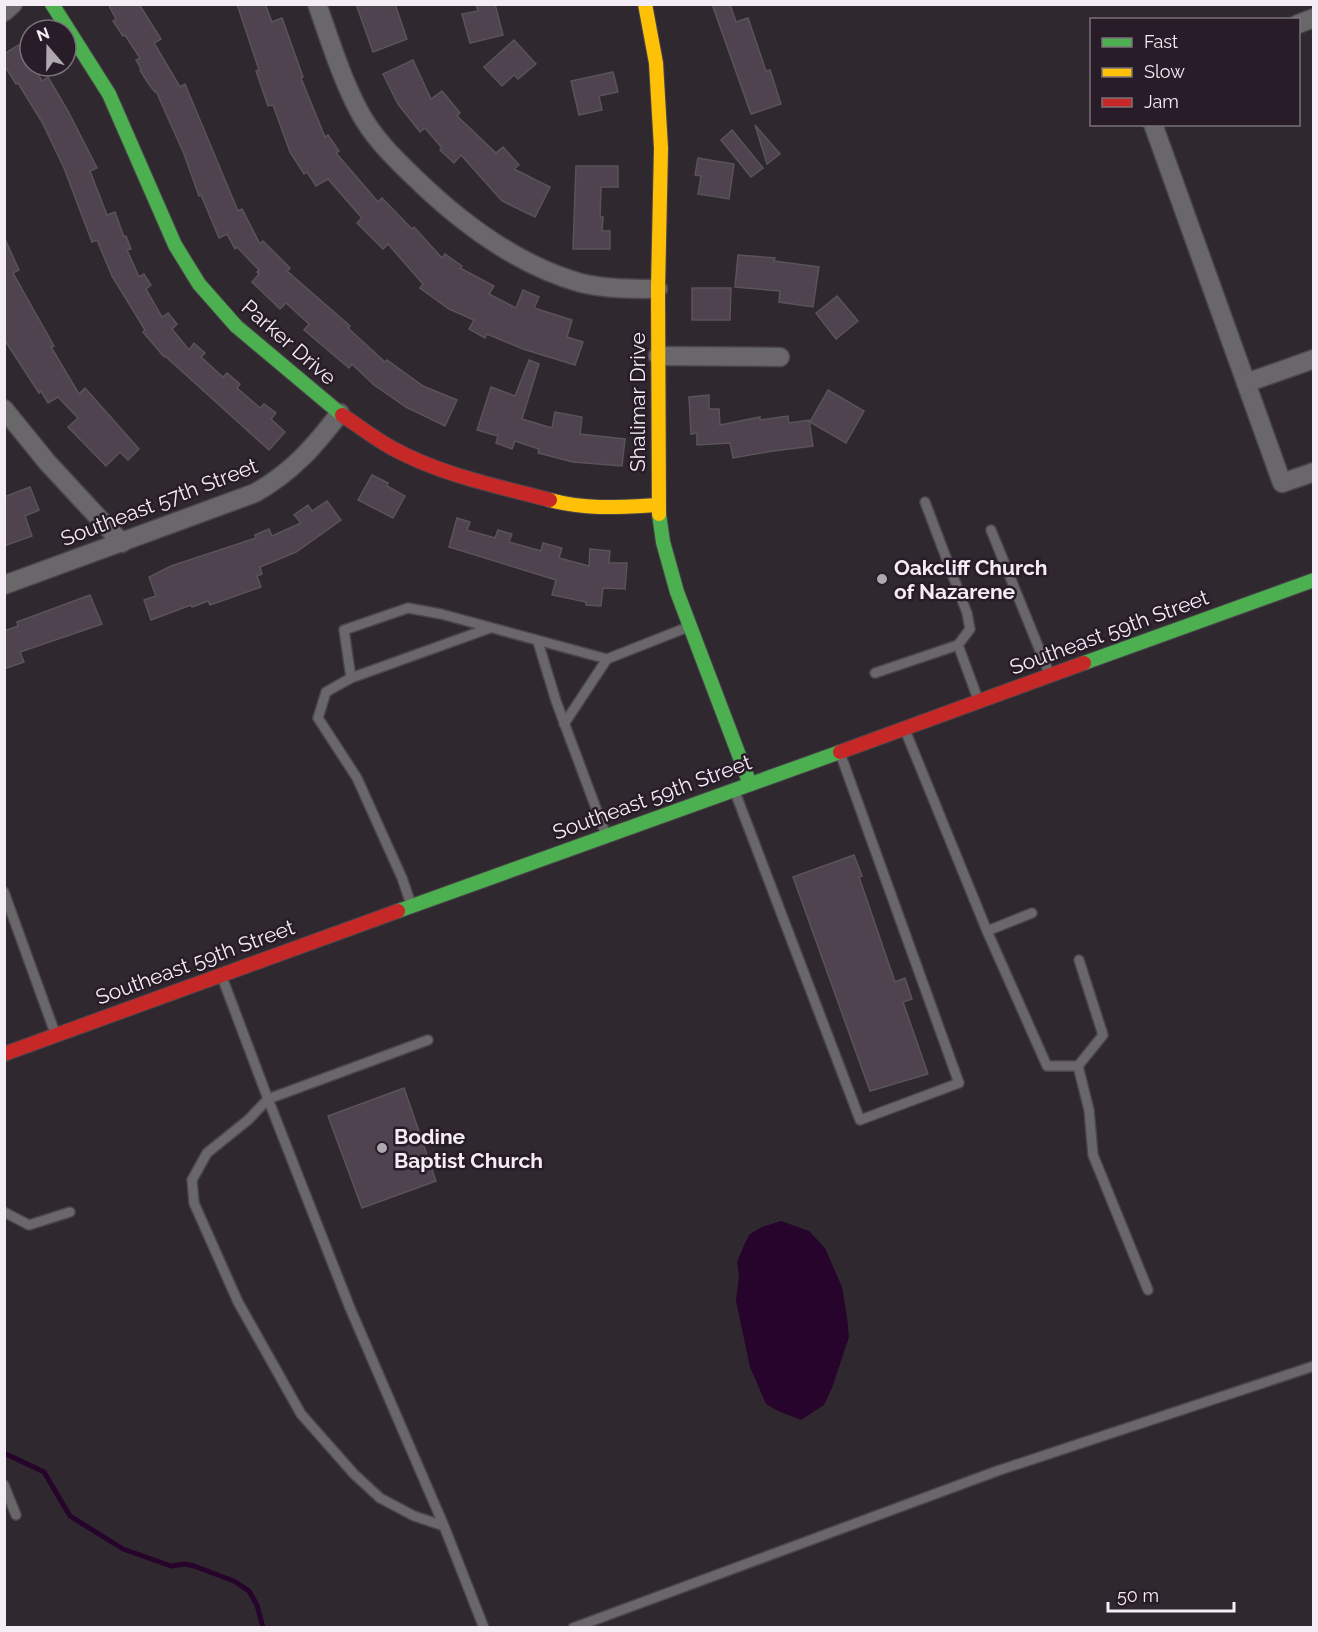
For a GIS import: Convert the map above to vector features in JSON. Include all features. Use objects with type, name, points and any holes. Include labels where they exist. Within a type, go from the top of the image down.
[{"type":"street","points":[[4,12],[13,4]]},
{"type":"street","name":"Parker Drive","points":[[52,4],[109,94],[175,245],[199,284],[236,326],[340,413],[392,448],[417,460],[485,483],[569,505],[596,508],[658,505]]},
{"type":"street","points":[[317,4],[359,111],[381,144],[433,195],[499,246],[560,276],[600,286],[658,289]]},
{"type":"street","name":"Shalimar Drive","points":[[645,4],[656,63],[662,147],[658,289],[658,505],[668,566],[750,784]]},
{"type":"street","points":[[1300,24],[1314,18]]},
{"type":"street","points":[[1154,126],[1282,483],[1313,472]]},
{"type":"street","points":[[658,356],[780,357]]},
{"type":"street","points":[[1246,383],[1314,359]]},
{"type":"street","points":[[4,409],[47,462],[122,543]]},
{"type":"street","name":"Southeast 57th Street","points":[[4,585],[239,500],[274,482],[311,450],[340,413]]},
{"type":"street","name":"Southeast 59th Street","points":[[4,1054],[1314,580]]},
{"type":"lane","points":[[875,673],[958,645],[970,629],[967,613],[924,502]]},
{"type":"lane","points":[[991,530],[1050,675]]},
{"type":"lane","points":[[351,678],[344,630],[408,608],[441,614],[607,659]]},
{"type":"lane","points":[[564,724],[607,659],[690,626]]},
{"type":"lane","points":[[412,906],[402,878],[357,778],[318,718],[326,692],[351,678],[490,628]]},
{"type":"lane","points":[[538,642],[564,724],[606,836]]},
{"type":"lane","points":[[958,645],[978,701]]},
{"type":"lane","points":[[904,728],[987,931],[1047,1066],[1078,1066]]},
{"type":"lane","points":[[734,790],[860,1120],[959,1083],[840,752]]},
{"type":"lane","points":[[4,892],[56,1035]]},
{"type":"lane","points":[[987,931],[1032,913]]},
{"type":"lane","points":[[1078,1066],[1103,1035],[1079,960]]},
{"type":"lane","points":[[221,975],[350,1308],[444,1526],[484,1628]]},
{"type":"lane","points":[[428,1040],[268,1099],[248,1120],[207,1153],[192,1180],[194,1203],[238,1302],[301,1414],[354,1474],[380,1498],[414,1516],[444,1526]]},
{"type":"lane","points":[[1078,1066],[1089,1110],[1093,1155],[1148,1290]]},
{"type":"lane","points":[[4,1212],[29,1225],[70,1212]]},
{"type":"lane","points":[[573,1628],[997,1471],[1314,1366]]},
{"type":"lane","points":[[4,1485],[16,1515]]},
{"type":"shaded area","points":[[781,1221],[809,1231],[825,1248],[842,1287],[847,1317],[849,1337],[832,1388],[824,1405],[801,1420],[766,1404],[750,1367],[736,1301],[739,1276],[737,1262],[750,1234],[762,1227]]},
{"type":"building","points":[[108,4],[139,4],[161,39],[154,43],[180,87],[185,84],[238,211],[242,209],[260,244],[263,241],[290,268],[287,271],[350,326],[348,328],[385,362],[387,360],[423,386],[457,400],[445,426],[406,407],[374,385],[352,364],[349,368],[304,330],[309,324],[286,303],[280,309],[252,282],[259,274],[257,272],[259,270],[237,247],[235,249],[227,234],[219,238],[201,195],[199,196],[184,154],[156,91],[140,70],[136,60],[140,58],[113,21],[116,19]]},
{"type":"building","points":[[237,4],[265,4],[272,22],[282,18],[303,77],[301,78],[325,137],[328,135],[339,151],[336,153],[378,202],[382,198],[412,229],[414,227],[442,258],[445,254],[462,266],[460,268],[494,286],[489,294],[516,308],[523,290],[539,297],[534,308],[572,320],[567,337],[583,342],[575,365],[523,349],[487,334],[485,338],[469,329],[474,320],[449,309],[420,288],[423,284],[388,244],[383,249],[357,223],[362,218],[328,179],[316,186],[307,172],[304,174],[290,152],[273,105],[268,106],[256,71],[259,70]]},
{"type":"building","points":[[356,4],[395,4],[407,39],[373,52]]},
{"type":"building","points":[[476,4],[495,4],[503,35],[470,43],[462,14],[478,11]]},
{"type":"building","points":[[712,4],[730,4],[736,22],[748,18],[766,71],[770,70],[781,104],[751,114]]},
{"type":"building","points":[[514,40],[536,64],[518,79],[514,75],[502,86],[484,67]]},
{"type":"building","points":[[18,45],[18,78],[40,78],[42,81],[49,78],[97,168],[90,171],[107,215],[115,212],[131,249],[127,250],[139,277],[144,274],[151,285],[146,289],[162,317],[168,313],[177,324],[172,329],[189,350],[194,343],[205,353],[201,357],[223,377],[227,373],[240,384],[237,388],[260,408],[264,404],[276,413],[271,419],[285,432],[269,450],[164,357],[143,332],[145,330],[112,276],[97,240],[92,242],[64,168],[42,122],[4,65],[4,54]]},
{"type":"building","points":[[413,60],[431,99],[442,91],[460,113],[457,116],[496,153],[503,147],[519,165],[514,169],[550,187],[535,217],[502,201],[461,155],[454,163],[440,150],[442,148],[425,128],[420,132],[398,104],[383,74]]},
{"type":"building","points":[[613,72],[618,92],[599,96],[602,110],[579,115],[571,81]]},
{"type":"building","points":[[755,125],[780,154],[767,164]]},
{"type":"building","points":[[732,130],[763,168],[751,177],[721,140]]},
{"type":"building","points":[[698,158],[734,164],[729,199],[698,194],[701,176],[695,175]]},
{"type":"building","points":[[576,166],[618,166],[618,187],[601,187],[602,231],[610,231],[610,249],[573,249]]},
{"type":"building","points":[[4,237],[19,270],[13,273],[54,346],[51,347],[79,394],[85,388],[139,449],[128,460],[120,452],[106,466],[68,427],[78,418],[58,397],[48,403],[4,339]]},
{"type":"building","points":[[738,255],[775,258],[774,261],[819,267],[813,307],[779,302],[780,291],[735,287]]},
{"type":"building","points":[[692,288],[731,288],[730,320],[692,320]]},
{"type":"building","points":[[837,296],[858,321],[836,339],[816,313]]},
{"type":"building","points":[[529,360],[539,364],[522,419],[552,428],[555,412],[582,417],[580,434],[625,439],[622,466],[573,462],[538,453],[539,449],[515,441],[512,449],[496,443],[498,436],[477,430],[491,387],[515,396]]},
{"type":"building","points":[[828,390],[864,411],[846,443],[810,422]]},
{"type":"building","points":[[709,395],[709,409],[719,409],[720,425],[760,417],[760,420],[788,416],[789,423],[809,420],[813,446],[733,458],[730,443],[697,445],[697,433],[691,434],[689,397]]},
{"type":"building","points":[[372,475],[388,483],[387,486],[405,496],[393,518],[358,500]]},
{"type":"building","points":[[30,487],[39,510],[25,516],[32,536],[4,546],[4,497]]},
{"type":"building","points":[[327,501],[341,520],[296,552],[260,567],[262,574],[257,576],[261,587],[210,605],[208,601],[192,607],[191,605],[151,620],[144,600],[156,596],[149,577],[171,566],[256,538],[255,535],[269,529],[272,536],[301,523],[294,515],[308,505],[312,511]]},
{"type":"building","points":[[457,518],[470,522],[467,530],[495,538],[498,530],[512,534],[509,542],[541,551],[543,543],[562,548],[559,558],[589,566],[590,549],[610,551],[609,563],[627,563],[625,589],[603,588],[601,606],[586,605],[586,602],[552,595],[556,580],[449,547]]},
{"type":"building","points":[[90,595],[102,624],[20,652],[24,662],[4,669],[4,631],[18,626],[17,622]]},
{"type":"building","points":[[854,855],[862,876],[859,877],[895,982],[905,978],[912,999],[903,1002],[928,1074],[870,1091],[793,877]]},
{"type":"building","name":"Bodine Baptist Church","points":[[404,1088],[436,1181],[362,1208],[328,1116]]},
{"type":"waterway","points":[[4,1453],[44,1472],[70,1516],[123,1549],[171,1566],[185,1564],[194,1566],[234,1581],[249,1591],[257,1605],[263,1628]]},
{"type":"traffic: fast","points":[[52,4],[109,94],[175,245],[199,284],[236,326],[342,415]]},
{"type":"traffic: fast","points":[[659,514],[663,542],[677,592],[750,784]]},
{"type":"traffic: fast","points":[[1084,663],[1314,580]]},
{"type":"traffic: fast","points":[[398,911],[840,752]]},
{"type":"traffic: slow","points":[[645,4],[656,63],[661,148],[658,289],[659,514]]},
{"type":"traffic: slow","points":[[550,500],[590,507],[658,505]]},
{"type":"traffic: jam","points":[[342,415],[386,444],[430,466],[469,479],[550,500]]},
{"type":"traffic: jam","points":[[840,752],[1084,663]]},
{"type":"traffic: jam","points":[[4,1054],[398,911]]},
{"type":"place","name":"Oakcliff Church of Nazarene","points":[[882,579]]},
{"type":"place","name":"Bodine Baptist Church","points":[[382,1148]]}]
